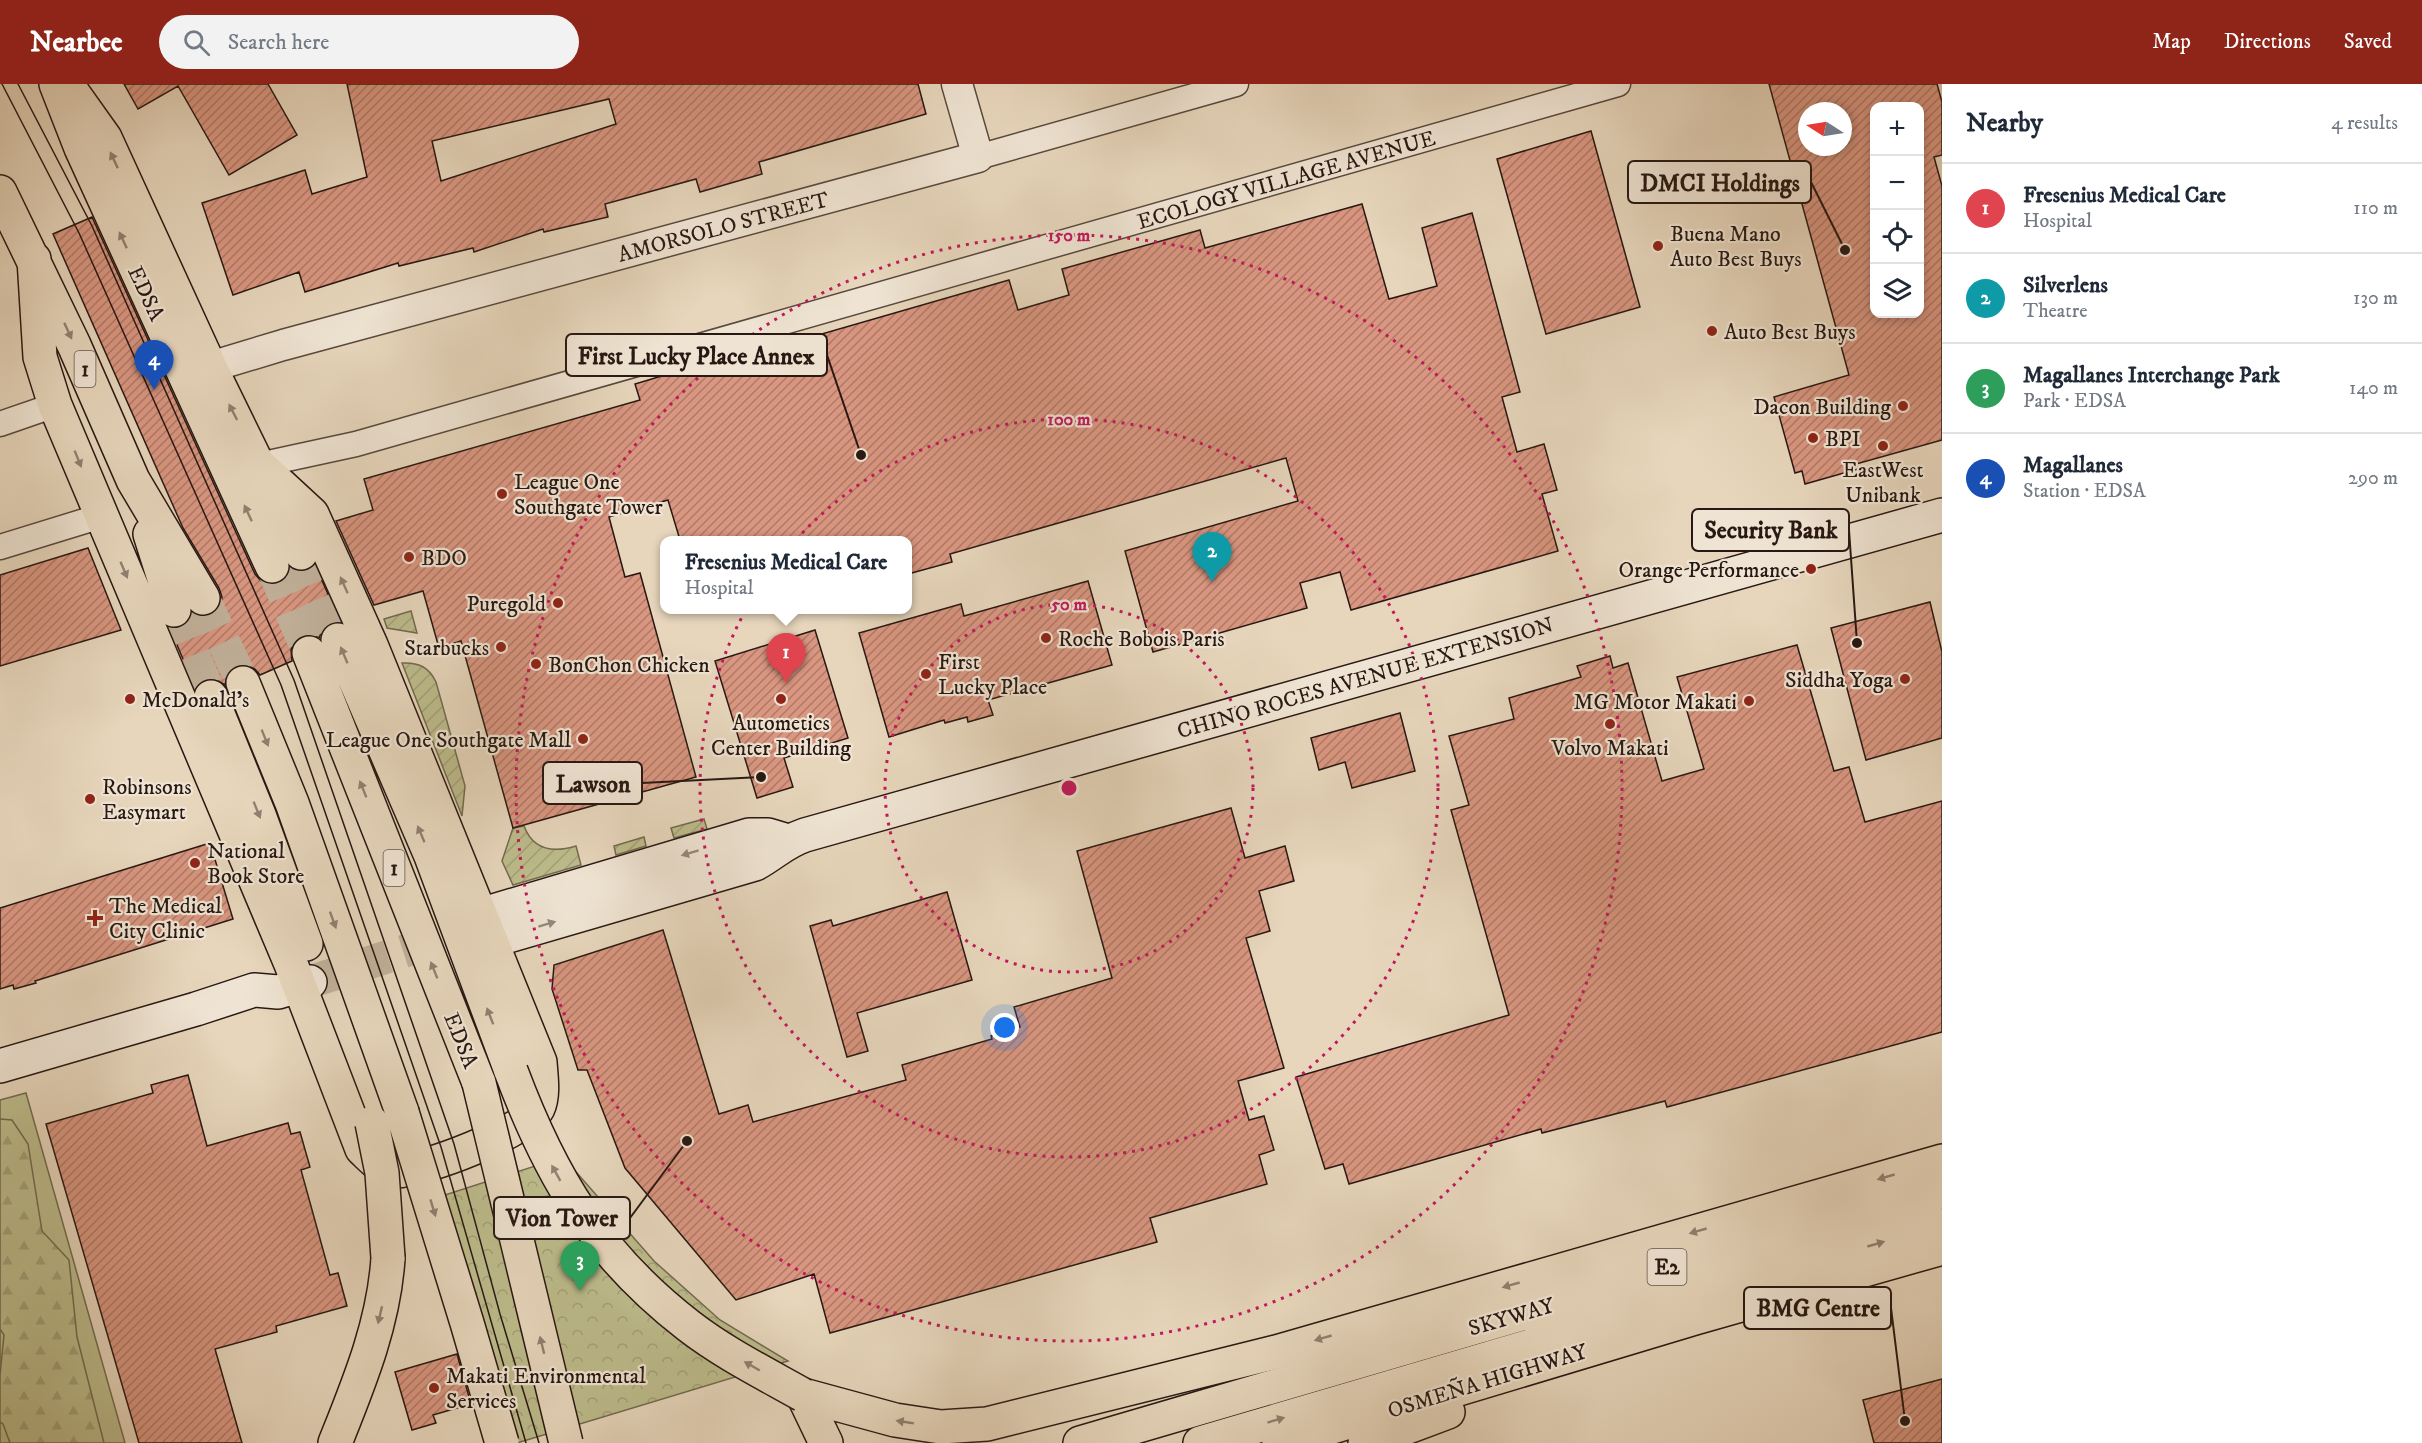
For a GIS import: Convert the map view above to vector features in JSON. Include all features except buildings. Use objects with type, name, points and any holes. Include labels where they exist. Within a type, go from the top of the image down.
[{"type":"highway","name":"EDSA","points":[[56,84],[81,148],[286,560],[259,465]]},
{"type":"highway","points":[[34,260],[40,357],[55,405],[101,516],[301,973],[362,1149],[382,1167],[395,1171],[454,1155],[516,1128],[537,1109],[542,1087],[540,1062],[475,924],[371,645],[312,513],[259,465],[210,367],[105,138],[66,84]]},
{"type":"highway","name":"1","points":[[0,192],[74,345],[188,604]]},
{"type":"highway","name":"EDSA","points":[[566,1443],[479,1083],[323,647],[430,856],[538,1141],[556,1175],[593,1230],[624,1267],[656,1298],[690,1327],[727,1352],[803,1395]]},
{"type":"highway","points":[[243,683],[292,803],[402,1112],[502,1443]]},
{"type":"highway","points":[[211,697],[259,815],[372,1123],[382,1173],[388,1258],[387,1285],[370,1353],[335,1443]]},
{"type":"highway","points":[[803,1395],[885,1418],[941,1427],[987,1424],[1276,1352],[1942,1161]]},
{"type":"highway","name":"E2","points":[[1061,1443],[1942,1189]]},
{"type":"highway","name":"SKYWAY","points":[[1080,1443],[1942,1189]]},
{"type":"highway","name":"SKYWAY","points":[[1200,1443],[1942,1225]]},
{"type":"highway","points":[[1365,1443],[1695,1318],[1942,1248]]},
{"type":"highway","name":"OSMEÑA HIGHWAY","points":[[1279,1443],[1695,1318]]},
{"type":"highway","points":[[803,1395],[826,1443]]},
{"type":"main road","name":"CHINO ROCES AVENUE EXTENSION","points":[[475,924],[755,864],[773,854],[788,841],[1163,733],[1942,515]]},
{"type":"main road","points":[[0,1066],[254,990],[278,992],[301,973]]},
{"type":"street","points":[[957,84],[978,157]]},
{"type":"street","name":"AMORSOLO STREET","points":[[210,367],[1236,84]]},
{"type":"street","name":"ECOLOGY VILLAGE AVENUE","points":[[259,465],[368,441],[1618,84]]},
{"type":"street","points":[[0,424],[55,405]]},
{"type":"street","points":[[0,547],[101,516]]},
{"type":"green space","points":[[411,611],[417,633],[387,628],[384,619]]},
{"type":"green space","points":[[402,663],[422,666],[436,682],[465,786],[462,816]]},
{"type":"green space","points":[[704,819],[707,829],[674,838],[671,828]]},
{"type":"green space","points":[[524,826],[533,840],[545,848],[559,849],[576,846],[581,865],[513,885],[502,861],[513,828]]},
{"type":"green space","points":[[644,837],[646,846],[616,855],[614,846]]},
{"type":"green space","points":[[26,1093],[125,1443],[0,1443],[0,1100]]},
{"type":"green space","points":[[0,1119],[12,1120],[28,1144],[42,1231],[69,1260],[77,1337],[104,1443],[10,1443],[3,1424],[0,1422],[0,1375],[4,1335],[0,1329]]},
{"type":"green space","points":[[563,1157],[654,1261],[720,1320],[788,1361],[517,1443],[445,1195]]},
{"type":"tunnel","points":[[301,553],[338,640]]},
{"type":"tunnel","points":[[272,566],[309,653]]},
{"type":"tunnel","points":[[203,598],[243,683]]},
{"type":"tunnel","points":[[174,610],[211,697]]},
{"type":"tunnel","points":[[310,982],[469,930]]},
{"type":"tram line","points":[[2,84],[79,233],[281,685],[441,1147],[526,1443]]},
{"type":"tram line","points":[[18,84],[92,226],[294,680],[454,1144],[500,1314],[539,1443]]},
{"type":"place","name":"Buena Mano Auto Best Buys","points":[[1658,246]]},
{"type":"place","name":"DMCI Holdings","points":[[1845,250]]},
{"type":"place","name":"Auto Best Buys","points":[[1712,331]]},
{"type":"place","name":"Magallanes","points":[[154,390]]},
{"type":"place","name":"Dacon Building","points":[[1903,406]]},
{"type":"place","name":"BPI","points":[[1813,438]]},
{"type":"place","name":"EastWest Unibank","points":[[1883,446]]},
{"type":"place","name":"First Lucky Place Annex","points":[[861,455]]},
{"type":"place","name":"League One Southgate Tower","points":[[502,494]]},
{"type":"place","name":"BDO","points":[[409,557]]},
{"type":"place","name":"Orange Performance","points":[[1811,569]]},
{"type":"place","name":"Silverlens","points":[[1212,582]]},
{"type":"place","name":"Puregold","points":[[558,603]]},
{"type":"place","name":"Roche Bobois Paris","points":[[1046,638]]},
{"type":"place","name":"Security Bank","points":[[1857,643]]},
{"type":"place","name":"Starbucks","points":[[501,647]]},
{"type":"place","name":"BonChon Chicken","points":[[536,664]]},
{"type":"place","name":"First Lucky Place","points":[[926,674]]},
{"type":"place","name":"Siddha Yoga","points":[[1905,679]]},
{"type":"place","name":"Fresenius Medical Care","points":[[786,683]]},
{"type":"place","name":"McDonald's","points":[[130,699]]},
{"type":"place","name":"Autometics Center Building","points":[[781,699]]},
{"type":"place","name":"MG Motor Makati","points":[[1749,701]]},
{"type":"place","name":"Volvo Makati","points":[[1610,724]]},
{"type":"place","name":"League One Southgate Mall","points":[[583,739]]},
{"type":"place","name":"Lawson","points":[[761,777]]},
{"type":"place","name":"Robinsons Easymart","points":[[90,799]]},
{"type":"place","name":"National Book Store","points":[[195,863]]},
{"type":"place","name":"The Medical City Clinic","points":[[95,918]]},
{"type":"place","name":"Vion Tower","points":[[687,1141]]},
{"type":"place","name":"Magallanes Interchange Park","points":[[580,1291]]},
{"type":"place","name":"Makati Environmental Services","points":[[434,1388]]},
{"type":"place","name":"BMG Centre","points":[[1905,1421]]}]
